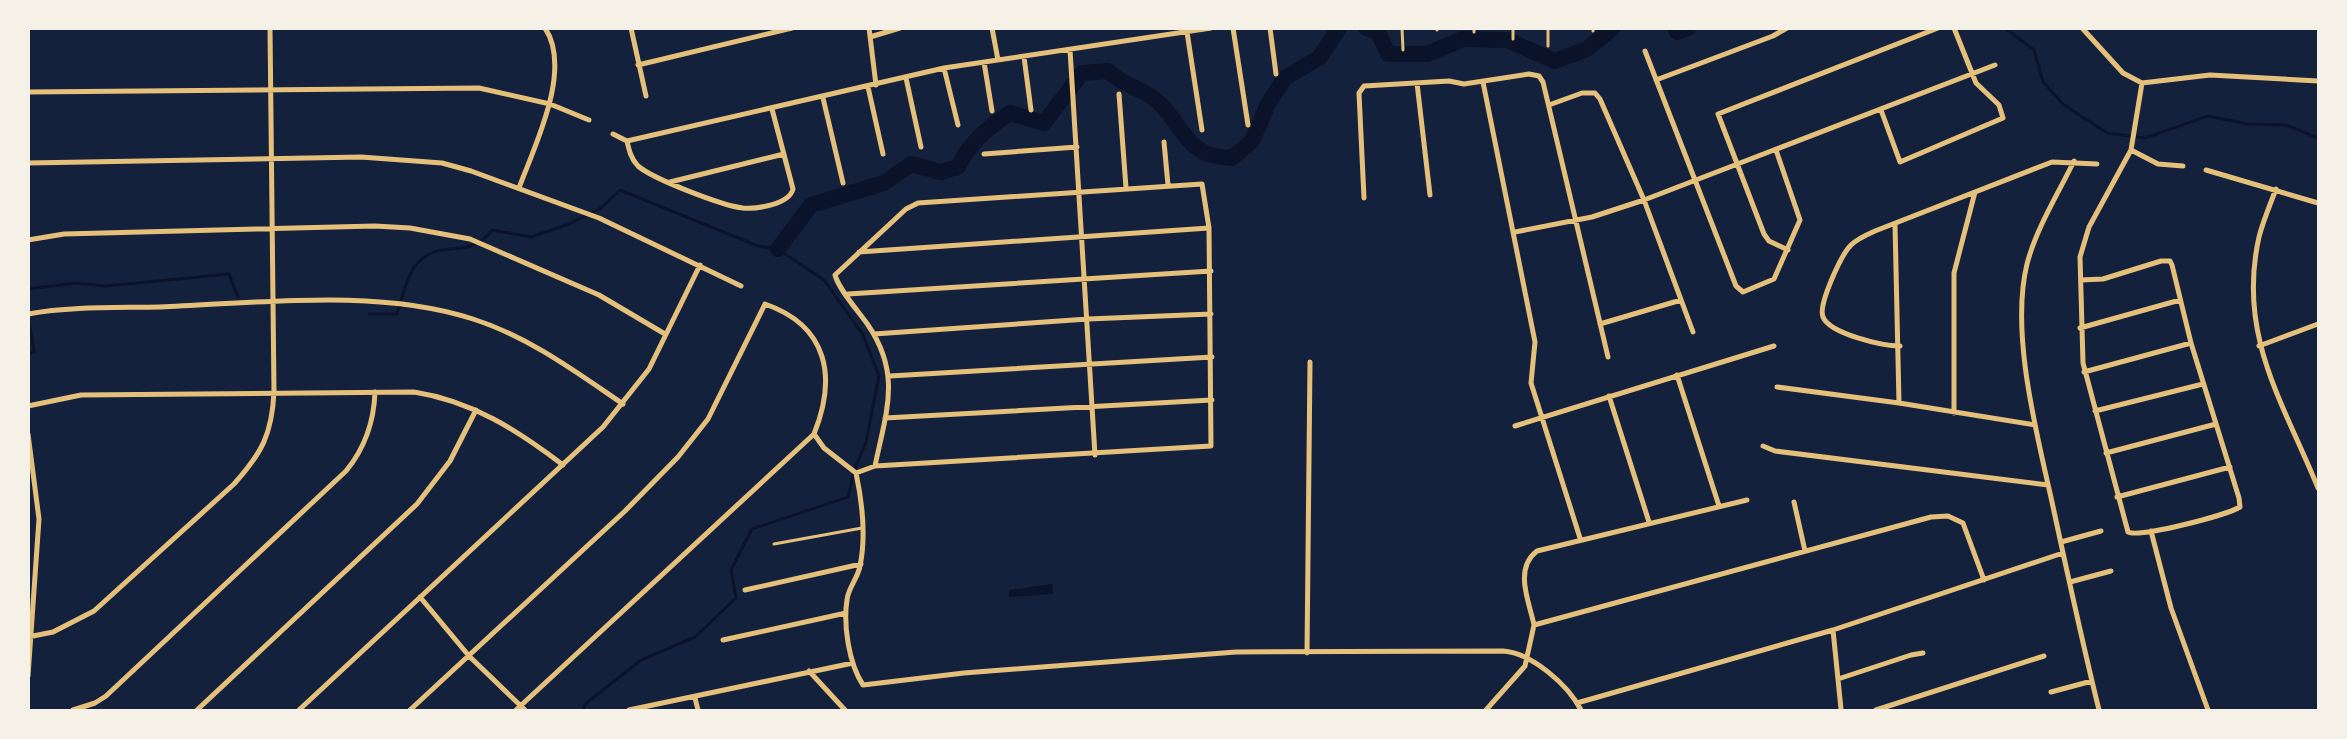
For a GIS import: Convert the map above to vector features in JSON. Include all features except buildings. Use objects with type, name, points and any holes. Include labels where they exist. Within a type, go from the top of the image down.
[{"type":"street","points":[[30,637],[53,632],[94,611],[234,484],[252,464],[266,442],[273,420],[274,392],[270,28]]},
{"type":"street","points":[[519,188],[554,91],[555,75],[545,28]]},
{"type":"street","points":[[631,28],[646,96]]},
{"type":"street","points":[[638,65],[792,28]]},
{"type":"street","points":[[869,28],[876,85]]},
{"type":"street","points":[[870,37],[900,28]]},
{"type":"street","points":[[992,28],[998,60]]},
{"type":"street","points":[[613,134],[627,141],[823,98],[944,68],[1211,28]]},
{"type":"street","points":[[1233,28],[1248,125]]},
{"type":"street","points":[[1270,28],[1276,74]]},
{"type":"street","points":[[1656,80],[1773,36],[1788,28]]},
{"type":"street","points":[[1788,250],[1769,241],[1764,234],[1718,114],[1938,28]]},
{"type":"street","points":[[1881,110],[1900,162],[2003,118],[1999,105],[1982,91],[1972,74],[1954,28]]},
{"type":"street","points":[[2082,28],[2122,73],[2142,83],[2222,75],[2319,81]]},
{"type":"street","points":[[1186,32],[1202,130]]},
{"type":"street","points":[[1070,50],[1086,279],[1095,455]]},
{"type":"street","points":[[1645,51],[1694,182],[1739,289],[1752,290],[1774,279],[1799,225],[1799,215],[1776,150]]},
{"type":"street","points":[[1024,57],[1031,110]]},
{"type":"street","points":[[984,62],[992,111]]},
{"type":"street","points":[[1515,231],[1592,217],[1644,200],[1995,65]]},
{"type":"street","points":[[944,68],[958,125]]},
{"type":"street","points":[[1364,198],[1359,93],[1364,86],[1483,82],[1529,74],[1539,76],[1549,105],[1608,357]]},
{"type":"street","points":[[906,78],[921,147]]},
{"type":"street","points":[[1483,82],[1515,231],[1535,342],[1531,383],[1580,538]]},
{"type":"street","points":[[1417,83],[1430,195]]},
{"type":"street","points":[[2081,280],[2103,279],[2161,261],[2170,261],[2191,343],[2230,467],[2240,507],[2151,531],[2131,534],[2117,497],[2084,372],[2080,328],[2080,257],[2084,238],[2134,143],[2142,83]]},
{"type":"street","points":[[868,87],[883,154]]},
{"type":"street","points":[[28,92],[270,88],[479,88],[550,104],[589,120]]},
{"type":"street","points":[[1549,105],[1582,93],[1595,93],[1604,106],[1644,200],[1693,332]]},
{"type":"street","points":[[1119,94],[1126,188]]},
{"type":"street","points":[[823,98],[843,183]]},
{"type":"street","points":[[627,141],[632,158],[638,165],[670,182],[738,207],[753,208],[787,198],[793,189],[772,109]]},
{"type":"street","points":[[1164,142],[1168,185]]},
{"type":"street","points":[[984,154],[1077,147]]},
{"type":"street","points":[[2131,150],[2158,164],[2183,166]]},
{"type":"street","points":[[670,182],[784,154]]},
{"type":"street","points":[[28,163],[361,157],[442,163],[519,188],[599,218],[741,286]]},
{"type":"street","points":[[1900,346],[1876,344],[1831,326],[1823,318],[1822,311],[1838,264],[1852,243],[1875,231],[2052,162],[2074,161],[2097,164]]},
{"type":"street","points":[[2074,161],[2032,250],[2025,278],[2026,375],[2048,485],[2099,711]]},
{"type":"street","points":[[2206,170],[2319,203]]},
{"type":"street","points":[[856,473],[875,466],[1095,455],[1211,446],[1211,271],[1209,228],[1202,184],[918,203],[906,209],[836,273],[837,280],[874,334],[886,356],[890,376],[885,418],[875,466]]},
{"type":"street","points":[[2276,189],[2259,237],[2255,265],[2253,298],[2259,346],[2319,488]]},
{"type":"street","points":[[1954,412],[1954,273],[1975,192]]},
{"type":"street","points":[[1895,224],[1900,346],[1899,403]]},
{"type":"street","points":[[28,240],[64,234],[375,226],[410,228],[470,239],[496,249],[599,294],[665,334]]},
{"type":"street","points":[[858,252],[1209,228]]},
{"type":"street","points":[[299,711],[563,465],[623,404],[649,369],[700,265]]},
{"type":"street","points":[[848,294],[1211,271]]},
{"type":"street","points":[[28,314],[80,308],[328,300],[441,310],[475,319],[531,344],[623,404]]},
{"type":"street","points":[[1600,324],[1681,300]]},
{"type":"street","points":[[2080,328],[2180,300]]},
{"type":"street","points":[[410,711],[625,511],[678,457],[708,419],[765,304],[789,312],[806,327],[820,351],[826,372],[827,392],[813,435],[523,708],[516,711]]},
{"type":"street","points":[[874,334],[1088,319],[1211,314]]},
{"type":"street","points":[[2259,346],[2319,324]]},
{"type":"street","points":[[2084,372],[2191,343]]},
{"type":"street","points":[[1515,426],[1774,346]]},
{"type":"street","points":[[890,376],[1212,357]]},
{"type":"street","points":[[1307,653],[1310,362]]},
{"type":"street","points":[[1677,375],[1719,506]]},
{"type":"street","points":[[2095,411],[2204,384]]},
{"type":"street","points":[[1777,387],[1899,403],[2035,425]]},
{"type":"street","points":[[74,711],[95,704],[106,696],[346,471],[357,458],[368,433],[374,412],[375,392]]},
{"type":"street","points":[[28,406],[81,395],[375,392],[438,396],[503,422],[563,465]]},
{"type":"street","points":[[1609,396],[1649,522]]},
{"type":"street","points":[[885,418],[1212,400]]},
{"type":"street","points":[[197,711],[417,504],[450,461],[476,410]]},
{"type":"street","points":[[2106,453],[2216,424]]},
{"type":"street","points":[[28,434],[39,519],[28,676]]},
{"type":"street","points":[[813,435],[824,448],[856,473],[861,495],[861,564],[847,598],[846,613],[853,663],[863,685],[1098,662],[1236,652],[1503,651],[1519,654],[1528,659],[1577,703],[1581,711]]},
{"type":"street","points":[[1763,447],[1776,452],[2048,485]]},
{"type":"street","points":[[2117,497],[2230,467]]},
{"type":"street","points":[[1486,711],[1521,672],[1528,659],[1534,622],[1525,583],[1527,560],[1537,551],[1580,538],[1747,500]]},
{"type":"street","points":[[1794,502],[1805,550]]},
{"type":"street","points":[[1534,622],[1931,517],[1948,516],[1956,519],[1966,528],[1984,580]]},
{"type":"street","points":[[2061,542],[2101,531]]},
{"type":"street","points":[[2151,531],[2171,608],[2208,711]]},
{"type":"street","points":[[1577,703],[1833,630],[2063,553]]},
{"type":"street","points":[[745,590],[861,564]]},
{"type":"street","points":[[2070,582],[2111,571]]},
{"type":"street","points":[[420,597],[469,656],[523,708]]},
{"type":"street","points":[[723,640],[846,613]]},
{"type":"street","points":[[1833,630],[1841,709]]},
{"type":"street","points":[[1838,679],[1923,653]]},
{"type":"street","points":[[1876,711],[1896,707],[2044,656]]},
{"type":"street","points":[[629,711],[853,663]]},
{"type":"street","points":[[809,671],[845,711]]},
{"type":"street","points":[[2051,692],[2092,681]]},
{"type":"street","points":[[695,698],[698,711]]},
{"type":"lane","points":[[1402,28],[1403,50]]},
{"type":"lane","points":[[1513,28],[1513,39]]},
{"type":"lane","points":[[1548,28],[1548,46]]},
{"type":"lane","points":[[774,544],[862,528]]},
{"type":"water","points":[[1052,584],[1053,594],[1009,597],[1009,590]]},
{"type":"waterway","points":[[778,249],[811,205],[884,183],[911,164],[941,172],[958,167],[980,136],[1010,113],[1044,123],[1082,73],[1108,71],[1163,106],[1186,137],[1200,150],[1214,156],[1232,158],[1252,141],[1269,102],[1285,78],[1320,57],[1339,28]]},
{"type":"waterway","points":[[1366,28],[1378,32],[1388,54],[1427,54],[1463,39],[1507,40],[1555,61],[1587,49],[1613,28]]},
{"type":"waterway","points":[[1675,28],[1677,32],[1688,28]]},
{"type":"waterway","points":[[2005,28],[2034,50],[2043,82],[2064,105],[2107,133],[2145,138],[2208,116],[2248,124],[2286,125],[2318,138]]},
{"type":"waterway","points":[[369,314],[397,314],[412,271],[424,257],[434,252],[473,245],[483,240],[492,230],[531,237],[569,224],[601,208],[620,190],[758,246],[778,249],[824,280],[863,335],[879,376],[866,442],[855,468]]},
{"type":"waterway","points":[[28,289],[75,283],[106,286],[229,274],[238,297]]},
{"type":"waterway","points":[[28,315],[34,352],[28,354]]},
{"type":"waterway","points":[[584,710],[584,705],[641,660],[695,637],[736,598],[731,570],[752,529],[848,497],[853,476]]}]
